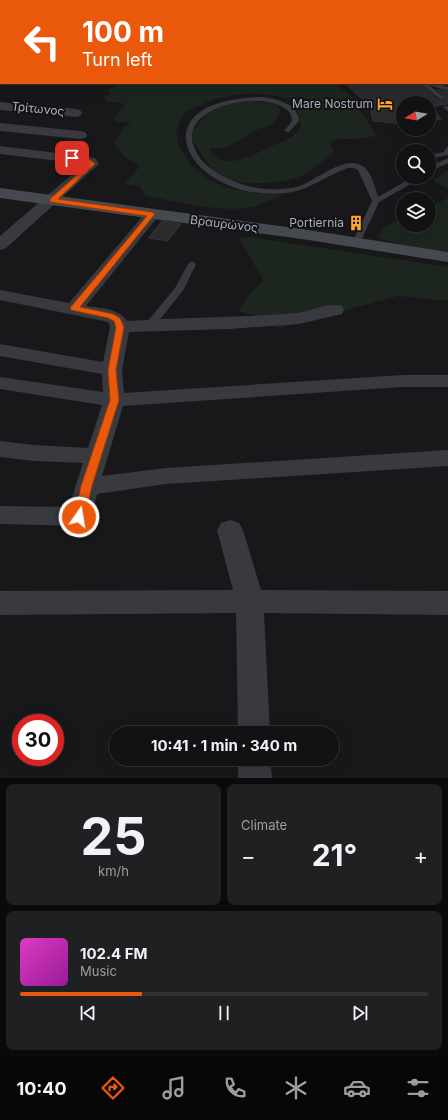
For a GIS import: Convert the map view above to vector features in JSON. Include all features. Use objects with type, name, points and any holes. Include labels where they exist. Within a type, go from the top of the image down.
[{"type":"main road","name":"Βραυρώνος","points":[[0,193],[448,257]]},
{"type":"street","name":"Τρίτωνος","points":[[0,106],[76,113]]},
{"type":"street","points":[[0,127],[80,134]]},
{"type":"street","points":[[0,150],[90,161],[92,164],[90,168],[0,245]]},
{"type":"street","points":[[74,308],[152,214]]},
{"type":"street","points":[[0,295],[110,316],[117,320],[120,327],[112,370],[114,400],[87,486],[79,517],[0,515]]},
{"type":"street","points":[[120,327],[229,323],[299,318],[335,310]]},
{"type":"street","points":[[0,350],[112,370]]},
{"type":"street","points":[[0,383],[114,400],[403,381],[448,380]]},
{"type":"street","points":[[0,449],[34,453],[96,456]]},
{"type":"street","points":[[87,486],[166,476],[448,458]]},
{"type":"street","points":[[230,530],[250,601],[254,726]]},
{"type":"street","points":[[0,603],[250,601],[448,603]]},
{"type":"street","points":[[254,766],[255,778]]},
{"type":"lane","points":[[424,84],[442,98]]},
{"type":"lane","points":[[433,84],[448,89]]},
{"type":"lane","points":[[287,131],[294,124],[296,119],[293,112],[285,104],[263,100],[245,99],[222,104],[208,110],[195,120],[189,130],[188,139],[192,152],[199,161],[225,182],[245,188],[273,191],[301,188],[351,164],[360,167],[364,172],[376,201]]},
{"type":"lane","points":[[436,156],[446,153],[448,150]]},
{"type":"lane","points":[[436,165],[448,160]]},
{"type":"lane","points":[[356,243],[376,201],[406,184]]},
{"type":"lane","points":[[150,325],[180,289],[192,264]]},
{"type":"shaded area","points":[[118,84],[336,84],[354,99],[376,136],[357,139],[339,139],[330,142],[334,152],[311,170],[296,178],[271,183],[233,181],[221,176],[206,161],[191,137],[197,125],[216,109],[227,104],[253,101],[278,105],[281,113],[271,125],[258,129],[228,147],[209,149],[221,160],[229,161],[245,158],[286,140],[297,132],[301,127],[295,100],[272,95],[249,94],[214,100],[193,108],[184,114],[176,131],[179,147],[190,164],[211,181],[232,189],[253,193],[283,195],[252,207],[228,209],[199,206],[145,195],[140,186],[125,184],[140,166],[124,156],[113,143],[123,129],[131,122],[114,122],[115,117],[126,104],[106,101],[105,96],[111,94],[107,90]]},
{"type":"shaded area","points":[[448,170],[448,189],[436,183],[436,179]]},
{"type":"shaded area","points":[[448,198],[448,251],[416,248],[378,238],[382,228],[396,221],[396,232],[436,232],[436,204]]},
{"type":"shaded area","points":[[249,237],[448,267],[448,301],[398,296],[279,328],[259,317],[239,311],[246,298],[263,280],[239,238]]},
{"type":"building","name":"Mare Nostrum","points":[[346,84],[420,84],[434,96],[396,96],[396,123],[373,121],[370,107]]},
{"type":"building","name":"Mare Nostrum","points":[[436,89],[448,92],[448,104],[436,106],[436,97],[439,100],[446,98]]},
{"type":"building","name":"Mare Nostrum","points":[[436,113],[442,119],[436,119]]},
{"type":"building","points":[[162,221],[181,224],[168,241],[148,238]]},
{"type":"place","name":"Mare Nostrum","points":[[385,104]]},
{"type":"place","name":"Portiernia","points":[[356,223]]},
{"type":"route","points":[[72,158],[90,161],[92,164],[90,168],[52,200],[152,214],[74,308],[110,316],[117,320],[120,327],[112,370],[114,400],[87,486],[79,517]]}]
